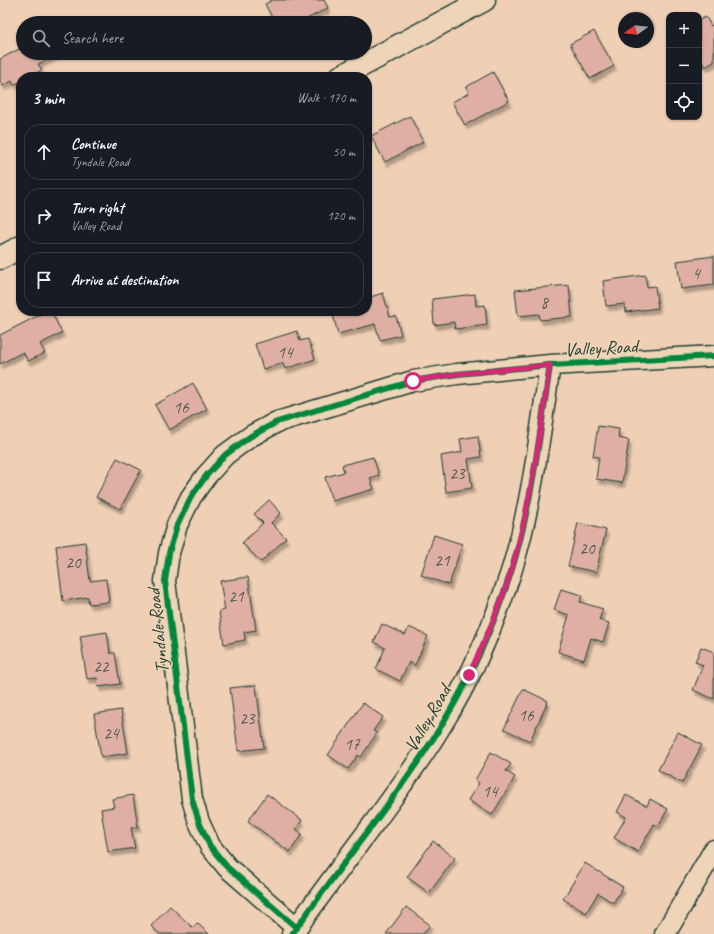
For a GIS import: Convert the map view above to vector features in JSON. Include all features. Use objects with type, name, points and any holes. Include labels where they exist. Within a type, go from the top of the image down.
[{"type":"street","points":[[372,60],[484,0]]},
{"type":"street","points":[[349,72],[372,60]]},
{"type":"street","points":[[0,258],[16,250]]},
{"type":"street","name":"Valley Road","points":[[294,931],[418,763],[445,720],[472,668],[495,617],[512,569],[525,520],[550,365],[714,356]]},
{"type":"street","name":"Tyndale Road","points":[[294,931],[227,867],[210,846],[194,807],[166,581],[169,553],[177,525],[195,491],[206,476],[226,455],[251,436],[277,422],[413,381],[457,374],[550,365]]},
{"type":"street","points":[[665,934],[714,850]]},
{"type":"building","points":[[272,0],[324,0],[328,8],[313,16],[271,16],[265,4]]},
{"type":"building","points":[[706,17],[711,26],[714,24],[714,62],[705,67],[702,62],[702,19]]},
{"type":"building","points":[[594,31],[614,66],[590,79],[570,44]]},
{"type":"building","points":[[16,51],[16,60],[46,60],[38,64],[42,70],[38,72],[16,72],[16,84],[14,85],[12,81],[3,86],[0,81],[0,59]]},
{"type":"building","points":[[493,72],[509,101],[465,125],[452,102],[469,93],[466,87]]},
{"type":"building","points":[[410,116],[423,142],[385,162],[372,135]]},
{"type":"building","points":[[714,256],[714,285],[681,289],[677,261]]},
{"type":"building","points":[[645,275],[647,287],[655,286],[658,308],[626,312],[625,304],[606,306],[603,281]]},
{"type":"building","points":[[569,285],[572,317],[540,320],[539,314],[518,316],[515,290]]},
{"type":"building","points":[[383,293],[390,317],[396,316],[401,335],[380,340],[375,324],[338,334],[333,316],[372,316],[372,296]]},
{"type":"building","points":[[475,294],[476,306],[485,305],[487,325],[455,329],[454,322],[434,325],[432,299]]},
{"type":"building","points":[[37,316],[54,316],[62,333],[40,344],[45,353],[28,361],[23,352],[0,364],[0,335]]},
{"type":"building","points":[[297,331],[300,341],[308,339],[315,359],[285,369],[283,363],[263,369],[255,344]]},
{"type":"building","points":[[193,383],[207,409],[169,430],[155,405]]},
{"type":"building","points":[[598,426],[619,429],[618,438],[629,440],[622,483],[596,479],[599,457],[593,456]]},
{"type":"building","points":[[478,436],[481,457],[468,459],[472,488],[446,492],[441,456],[462,452],[460,439]]},
{"type":"building","points":[[373,457],[379,475],[370,478],[374,489],[332,501],[325,477],[344,472],[342,465]]},
{"type":"building","points":[[117,458],[141,470],[120,509],[96,497]]},
{"type":"building","points":[[269,500],[281,513],[271,523],[286,538],[261,562],[242,543],[263,523],[254,514]]},
{"type":"building","points":[[578,523],[606,530],[596,572],[568,566]]},
{"type":"building","points":[[434,535],[462,544],[449,585],[421,575]]},
{"type":"building","points":[[85,542],[90,581],[106,579],[109,602],[89,604],[88,597],[63,601],[56,546]]},
{"type":"building","points":[[248,577],[256,630],[244,632],[245,640],[224,644],[219,611],[225,610],[220,581]]},
{"type":"building","points":[[561,589],[582,595],[580,602],[603,609],[599,620],[609,623],[603,642],[591,638],[584,660],[558,652],[569,615],[554,610]]},
{"type":"building","points":[[382,624],[405,635],[409,627],[428,636],[415,665],[409,662],[400,681],[376,669],[385,648],[374,642]]},
{"type":"building","points":[[107,632],[110,653],[115,653],[120,684],[98,687],[97,678],[87,679],[80,636]]},
{"type":"building","points":[[701,647],[714,652],[714,699],[693,690],[703,665],[695,662]]},
{"type":"building","points":[[256,685],[264,748],[238,751],[230,688]]},
{"type":"building","points":[[523,689],[548,701],[530,741],[504,729]]},
{"type":"building","points":[[363,703],[383,717],[373,731],[377,733],[361,757],[358,755],[348,769],[328,755]]},
{"type":"building","points":[[121,710],[128,753],[101,757],[94,714]]},
{"type":"building","points":[[678,732],[702,745],[682,783],[658,770]]},
{"type":"building","points":[[491,752],[511,764],[506,771],[515,777],[492,815],[468,800],[479,783],[475,780]]},
{"type":"building","points":[[267,794],[302,820],[296,829],[302,834],[290,852],[248,821]]},
{"type":"building","points":[[133,795],[138,827],[131,828],[135,848],[108,852],[101,809],[114,807],[112,799]]},
{"type":"building","points":[[626,795],[647,806],[650,799],[668,809],[658,826],[654,824],[638,852],[614,838],[626,817],[617,812]]},
{"type":"building","points":[[433,841],[455,858],[429,893],[407,877]]},
{"type":"building","points":[[585,863],[623,887],[613,903],[598,893],[586,913],[563,899]]},
{"type":"building","points":[[170,906],[193,928],[197,923],[209,934],[160,934],[151,926]]},
{"type":"building","points":[[406,907],[430,925],[423,934],[386,934]]},
{"type":"cycle path","points":[[297,928],[227,867],[210,846],[199,822],[192,799],[165,581],[169,553],[177,525],[191,497],[206,476],[225,455],[251,436],[277,422],[413,381],[457,374],[550,365],[714,356]]},
{"type":"cycle path","points":[[292,934],[428,747],[455,703],[474,666],[491,628],[512,569],[519,544],[535,468],[550,365]]},
{"type":"route","points":[[413,381],[457,374],[550,365],[525,520],[512,569],[495,617],[469,675]]}]
